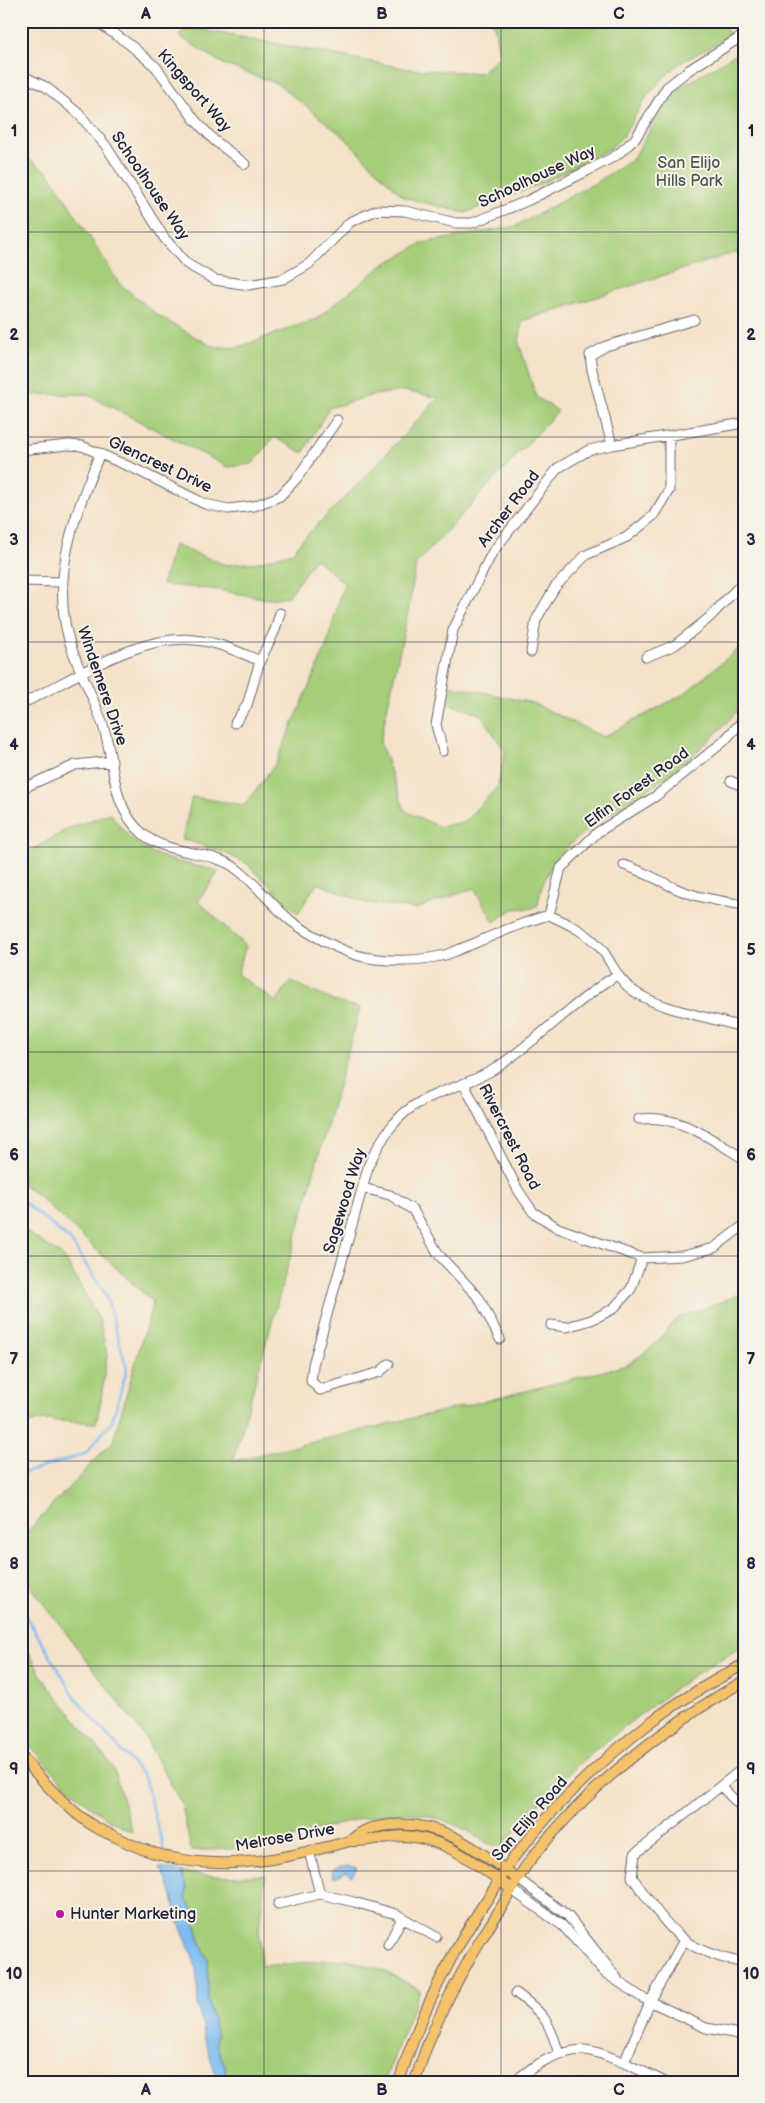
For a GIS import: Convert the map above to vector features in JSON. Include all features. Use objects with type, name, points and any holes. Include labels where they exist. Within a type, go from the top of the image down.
[{"type":"main road","name":"San Elijo Road","points":[[399,2082],[414,2039],[447,1967],[513,1857],[565,1797],[651,1722],[744,1664]]},
{"type":"main road","name":"San Elijo Road","points":[[415,2082],[431,2039],[458,1979],[527,1865],[576,1808],[635,1755],[658,1736],[704,1704],[744,1681]]},
{"type":"main road","name":"Melrose Drive","points":[[21,1756],[54,1793],[90,1824],[138,1849],[157,1855],[205,1864],[243,1863],[309,1851],[350,1841],[366,1842],[403,1836],[438,1842],[454,1850],[512,1890]]},
{"type":"main road","name":"Melrose Drive","points":[[350,1841],[362,1830],[378,1826],[421,1825],[442,1830],[460,1839],[518,1879]]},
{"type":"street","name":"Kingsport Way","points":[[96,21],[129,44],[156,67],[195,120],[215,141],[244,164]]},
{"type":"street","name":"Schoolhouse Way","points":[[21,75],[46,87],[78,113],[106,146],[170,245],[187,264],[215,280],[249,285],[283,279],[309,264],[350,222],[377,210],[405,211],[456,224],[472,223],[527,201],[617,155],[635,139],[667,87],[689,70],[744,35]]},
{"type":"street","points":[[612,445],[592,370],[590,355],[606,346],[694,320]]},
{"type":"street","name":"Glencrest Drive","points":[[21,450],[68,445],[82,446],[205,504],[228,509],[254,506],[280,496],[297,478],[338,420]]},
{"type":"street","name":"Archer Road","points":[[443,751],[436,725],[452,630],[492,553],[558,468],[589,450],[744,423]]},
{"type":"street","points":[[531,652],[536,620],[555,587],[586,555],[627,537],[653,516],[670,490],[669,436]]},
{"type":"street","name":"Windemere Drive","points":[[100,453],[76,514],[66,550],[62,582],[63,610],[69,640],[105,731],[118,794],[126,818],[144,835],[168,848],[207,856],[236,868],[291,921],[326,942],[362,957],[403,960],[446,955],[525,922],[550,916]]},
{"type":"street","points":[[646,657],[674,645],[710,617],[744,581]]},
{"type":"street","points":[[21,582],[62,582]]},
{"type":"street","points":[[235,723],[247,705],[260,661],[275,630],[280,613]]},
{"type":"street","points":[[21,704],[82,672],[136,649],[166,641],[194,640],[224,646],[260,661]]},
{"type":"street","name":"Elfin Forest Road","points":[[550,916],[561,868],[598,832],[656,796],[723,742],[744,718]]},
{"type":"street","points":[[21,789],[75,766],[112,761]]},
{"type":"street","points":[[731,780],[744,787]]},
{"type":"street","points":[[624,865],[646,872],[675,888],[695,895],[744,905]]},
{"type":"street","points":[[550,916],[578,927],[602,950],[617,975],[635,992],[662,1004],[744,1028]]},
{"type":"street","name":"Sagewood Way","points":[[389,1364],[380,1372],[320,1390],[311,1381],[313,1365],[369,1164],[380,1141],[397,1119],[421,1101],[464,1084],[494,1069],[591,990],[617,975]]},
{"type":"street","name":"Rivercrest Road","points":[[464,1084],[518,1190],[533,1212],[558,1228],[642,1258],[682,1256],[714,1248],[744,1225]]},
{"type":"street","points":[[639,1119],[659,1119],[683,1125],[713,1139],[744,1159]]},
{"type":"street","points":[[363,1188],[390,1195],[413,1210],[439,1255],[479,1298],[500,1339]]},
{"type":"street","points":[[551,1325],[567,1327],[591,1320],[613,1309],[631,1289],[642,1258]]},
{"type":"street","points":[[744,1770],[635,1854],[632,1876],[660,1914],[684,1940],[723,1959],[744,1963]]},
{"type":"street","points":[[721,1786],[744,1810]]},
{"type":"street","points":[[309,1851],[320,1894]]},
{"type":"street","name":"Melrose Drive","points":[[518,1879],[568,1916],[620,1982]]},
{"type":"street","points":[[512,1890],[563,1926],[604,1972],[650,2002],[706,2028],[744,2035]]},
{"type":"street","points":[[278,1904],[320,1894],[354,1902],[402,1918],[436,1937]]},
{"type":"street","points":[[388,1945],[402,1918]]},
{"type":"street","points":[[624,2063],[650,2002],[684,1940]]},
{"type":"street","points":[[516,1993],[541,2012],[552,2028],[559,2054]]},
{"type":"street","points":[[514,2082],[537,2064],[559,2054],[584,2050],[624,2063],[665,2082]]},
{"type":"green space","points":[[491,21],[717,21],[730,33],[723,40],[680,63],[664,77],[645,99],[624,135],[611,148],[540,184],[465,213],[403,197],[343,136],[278,84],[225,65],[179,36],[187,27],[409,69],[481,73],[499,56],[495,28]]},
{"type":"green space","name":"San Elijo Hills Park","points":[[744,49],[744,254],[733,253],[522,321],[519,343],[536,397],[558,411],[416,564],[408,612],[380,742],[405,811],[440,827],[465,821],[498,786],[505,751],[480,714],[444,702],[448,685],[533,703],[603,737],[684,694],[744,644],[744,703],[728,722],[673,772],[612,812],[572,843],[556,861],[544,881],[538,905],[533,908],[513,909],[494,922],[474,888],[416,909],[366,903],[317,883],[298,913],[246,863],[220,851],[182,839],[192,797],[245,805],[276,763],[326,647],[344,583],[315,558],[289,596],[268,599],[212,589],[162,585],[174,545],[226,565],[259,562],[293,552],[301,541],[363,479],[438,398],[405,391],[373,395],[329,408],[303,453],[274,437],[252,464],[228,467],[86,394],[21,395],[21,154],[49,173],[119,283],[157,315],[211,346],[236,348],[316,319],[383,265],[423,243],[516,226],[595,183],[633,159],[656,120],[681,87]]},
{"type":"green space","points":[[110,813],[127,834],[149,851],[172,860],[219,871],[198,901],[246,946],[237,974],[276,1002],[290,981],[336,1002],[360,1008],[233,1461],[627,1365],[652,1347],[678,1318],[744,1293],[744,1645],[688,1679],[583,1760],[550,1791],[503,1846],[491,1845],[466,1830],[442,1820],[426,1815],[400,1813],[358,1819],[266,1844],[228,1849],[191,1850],[182,1805],[145,1737],[25,1579],[25,1534],[113,1441],[153,1302],[35,1193],[21,1183],[21,857],[67,829]]},
{"type":"green space","points":[[21,1228],[64,1257],[99,1319],[107,1355],[96,1423],[42,1420],[21,1426]]},
{"type":"green space","points":[[21,1637],[42,1677],[113,1767],[132,1832],[114,1823],[84,1802],[21,1735]]},
{"type":"green space","points":[[182,1872],[224,1876],[265,1875],[259,1929],[261,1966],[346,1959],[382,1970],[420,1990],[384,2082],[226,2082],[225,2065],[216,2045],[216,2033],[208,2000],[208,1960],[199,1938],[192,1909],[186,1899],[187,1887]]},
{"type":"water","points":[[347,1865],[357,1868],[352,1876],[346,1872],[338,1877],[333,1877],[332,1870]]},
{"type":"water","points":[[159,1868],[182,1872],[187,1887],[186,1899],[192,1909],[199,1938],[208,1960],[208,2000],[216,2033],[216,2045],[225,2065],[226,2082],[216,2082],[199,2011],[195,1964],[180,1925],[170,1889]]},
{"type":"waterway","points":[[21,1200],[70,1240],[106,1295],[127,1369],[112,1421],[85,1454],[21,1474]]},
{"type":"waterway","points":[[21,1608],[77,1700],[144,1777],[165,1853]]},
{"type":"waterway","points":[[168,1860],[172,1872]]},
{"type":"place","name":"Hunter Marketing","points":[[60,1914]]}]
